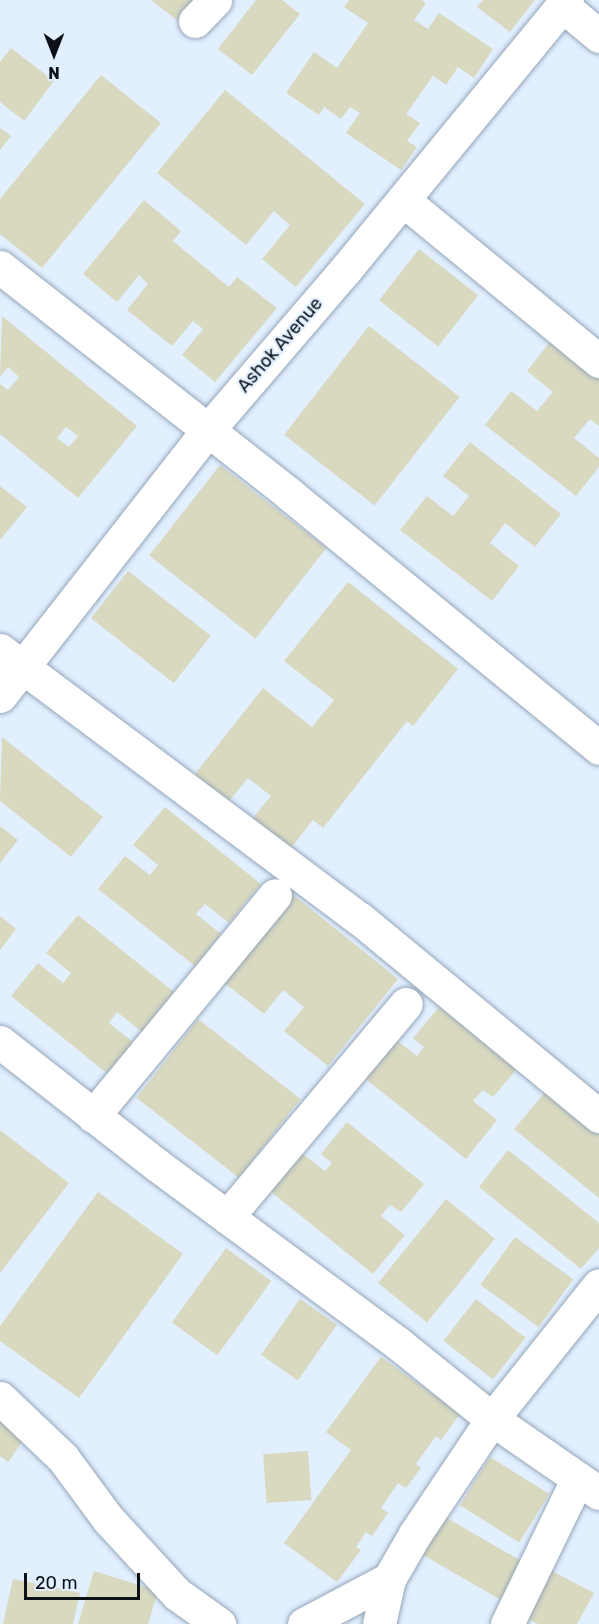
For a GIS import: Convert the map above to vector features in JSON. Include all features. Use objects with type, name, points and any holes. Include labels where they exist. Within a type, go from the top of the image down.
[{"type":"street","points":[[565,3],[599,36]]},
{"type":"street","name":"Ashok Avenue","points":[[0,696],[11,659],[403,200],[565,3]]},
{"type":"street","points":[[403,200],[599,361]]},
{"type":"street","points":[[0,267],[208,430],[599,748]]},
{"type":"street","points":[[11,659],[360,919],[599,1116]]},
{"type":"street","points":[[93,1116],[275,895]]},
{"type":"street","points":[[227,1217],[406,1004]]},
{"type":"street","points":[[0,1042],[93,1116],[400,1345],[492,1419],[589,1486],[507,1624]]},
{"type":"street","points":[[379,1624],[389,1579],[415,1534],[492,1419],[599,1285]]},
{"type":"street","points":[[0,1398],[63,1458],[174,1609],[219,1624]]},
{"type":"street","points":[[304,1624],[389,1579]]},
{"type":"building","points":[[151,0],[206,0],[186,27]]},
{"type":"building","points":[[256,0],[282,0],[300,14],[252,75],[218,49]]},
{"type":"building","points":[[349,0],[421,0],[426,3],[414,20],[428,29],[439,13],[493,49],[474,78],[458,67],[446,85],[433,76],[406,114],[420,123],[407,141],[417,147],[401,170],[346,133],[360,113],[350,107],[341,119],[324,107],[319,115],[286,93],[314,52],[337,68],[368,23],[344,7]]},
{"type":"building","points":[[483,0],[535,0],[510,32],[477,7]]},
{"type":"building","points":[[11,48],[54,81],[24,121],[0,102],[0,62]]},
{"type":"building","points":[[101,75],[161,123],[42,268],[0,234],[0,199]]},
{"type":"building","points":[[225,90],[365,204],[296,287],[262,259],[290,225],[274,211],[246,245],[157,173]]},
{"type":"building","points":[[0,128],[11,136],[0,150]]},
{"type":"building","points":[[144,200],[181,231],[173,241],[229,287],[237,277],[277,308],[215,382],[182,355],[203,329],[193,321],[172,346],[127,310],[148,284],[139,275],[117,302],[83,274]]},
{"type":"building","points":[[419,249],[478,295],[438,346],[379,300]]},
{"type":"building","points":[[2,316],[137,426],[78,498],[0,434],[0,384],[8,390],[19,377],[8,367],[0,377]],"holes":[[[66,427],[78,436],[69,447],[57,438]]]},
{"type":"building","points":[[369,326],[460,397],[375,506],[284,435]]},
{"type":"building","points":[[554,337],[599,372],[599,426],[590,419],[574,438],[599,458],[599,467],[576,496],[485,425],[511,391],[537,411],[553,392],[527,371]]},
{"type":"building","points":[[470,442],[561,514],[535,547],[505,523],[490,543],[519,566],[492,601],[400,530],[427,496],[453,516],[469,496],[443,476]]},
{"type":"building","points":[[220,465],[326,548],[256,639],[149,556]]},
{"type":"building","points":[[0,486],[27,507],[0,540]]},
{"type":"building","points":[[128,571],[211,636],[174,683],[91,618]]},
{"type":"building","points":[[348,582],[458,669],[413,726],[407,721],[323,828],[313,820],[290,849],[252,819],[271,796],[248,778],[229,801],[195,774],[263,688],[312,727],[334,700],[284,661]]},
{"type":"building","points":[[2,737],[103,817],[71,857],[0,801]]},
{"type":"building","points":[[165,807],[261,884],[229,923],[205,904],[196,914],[221,934],[195,966],[98,889],[125,856],[150,875],[158,865],[133,845]]},
{"type":"building","points":[[0,826],[18,840],[0,863]]},
{"type":"building","points":[[292,894],[398,979],[328,1066],[284,1031],[304,1007],[283,990],[264,1014],[222,981]]},
{"type":"building","points":[[78,915],[174,992],[142,1032],[117,1012],[109,1023],[133,1042],[108,1074],[11,996],[38,963],[63,983],[71,973],[46,953]]},
{"type":"building","points":[[0,916],[16,929],[0,950]]},
{"type":"building","points":[[439,1007],[517,1069],[493,1097],[483,1090],[473,1101],[497,1120],[466,1159],[362,1076],[392,1037],[417,1056],[424,1047],[413,1038]]},
{"type":"building","points":[[198,1019],[300,1099],[239,1178],[136,1098]]},
{"type":"building","points":[[546,1091],[599,1134],[599,1198],[514,1129]]},
{"type":"building","points":[[347,1122],[424,1184],[401,1212],[390,1205],[381,1216],[405,1235],[373,1274],[270,1191],[300,1152],[325,1171],[332,1163],[321,1154]]},
{"type":"building","points":[[0,1130],[69,1183],[0,1273]]},
{"type":"building","points":[[508,1150],[599,1223],[599,1248],[581,1269],[479,1187]]},
{"type":"building","points":[[98,1192],[183,1254],[79,1398],[0,1341],[0,1326]]},
{"type":"building","points":[[446,1199],[495,1239],[427,1323],[378,1283]]},
{"type":"building","points":[[515,1237],[573,1279],[539,1327],[480,1285]]},
{"type":"building","points":[[226,1248],[271,1281],[217,1355],[172,1322]]},
{"type":"building","points":[[300,1299],[337,1325],[298,1381],[261,1355]]},
{"type":"building","points":[[476,1299],[526,1338],[493,1380],[443,1341]]},
{"type":"building","points":[[381,1357],[460,1414],[441,1440],[436,1436],[416,1464],[421,1468],[406,1488],[398,1483],[381,1508],[388,1513],[372,1536],[366,1532],[356,1547],[361,1550],[337,1582],[284,1543],[351,1450],[326,1432]]},
{"type":"building","points":[[0,1419],[25,1438],[8,1462],[0,1456]]},
{"type":"building","points":[[308,1451],[311,1500],[267,1503],[263,1454]]},
{"type":"building","points":[[490,1457],[549,1494],[519,1542],[460,1505]]},
{"type":"building","points":[[445,1517],[525,1563],[503,1601],[423,1555]]},
{"type":"building","points":[[548,1569],[594,1593],[577,1624],[538,1624],[523,1616]]},
{"type":"building","points":[[94,1571],[158,1591],[148,1624],[78,1624]]},
{"type":"building","points":[[13,1579],[80,1593],[73,1624],[3,1624]]}]
